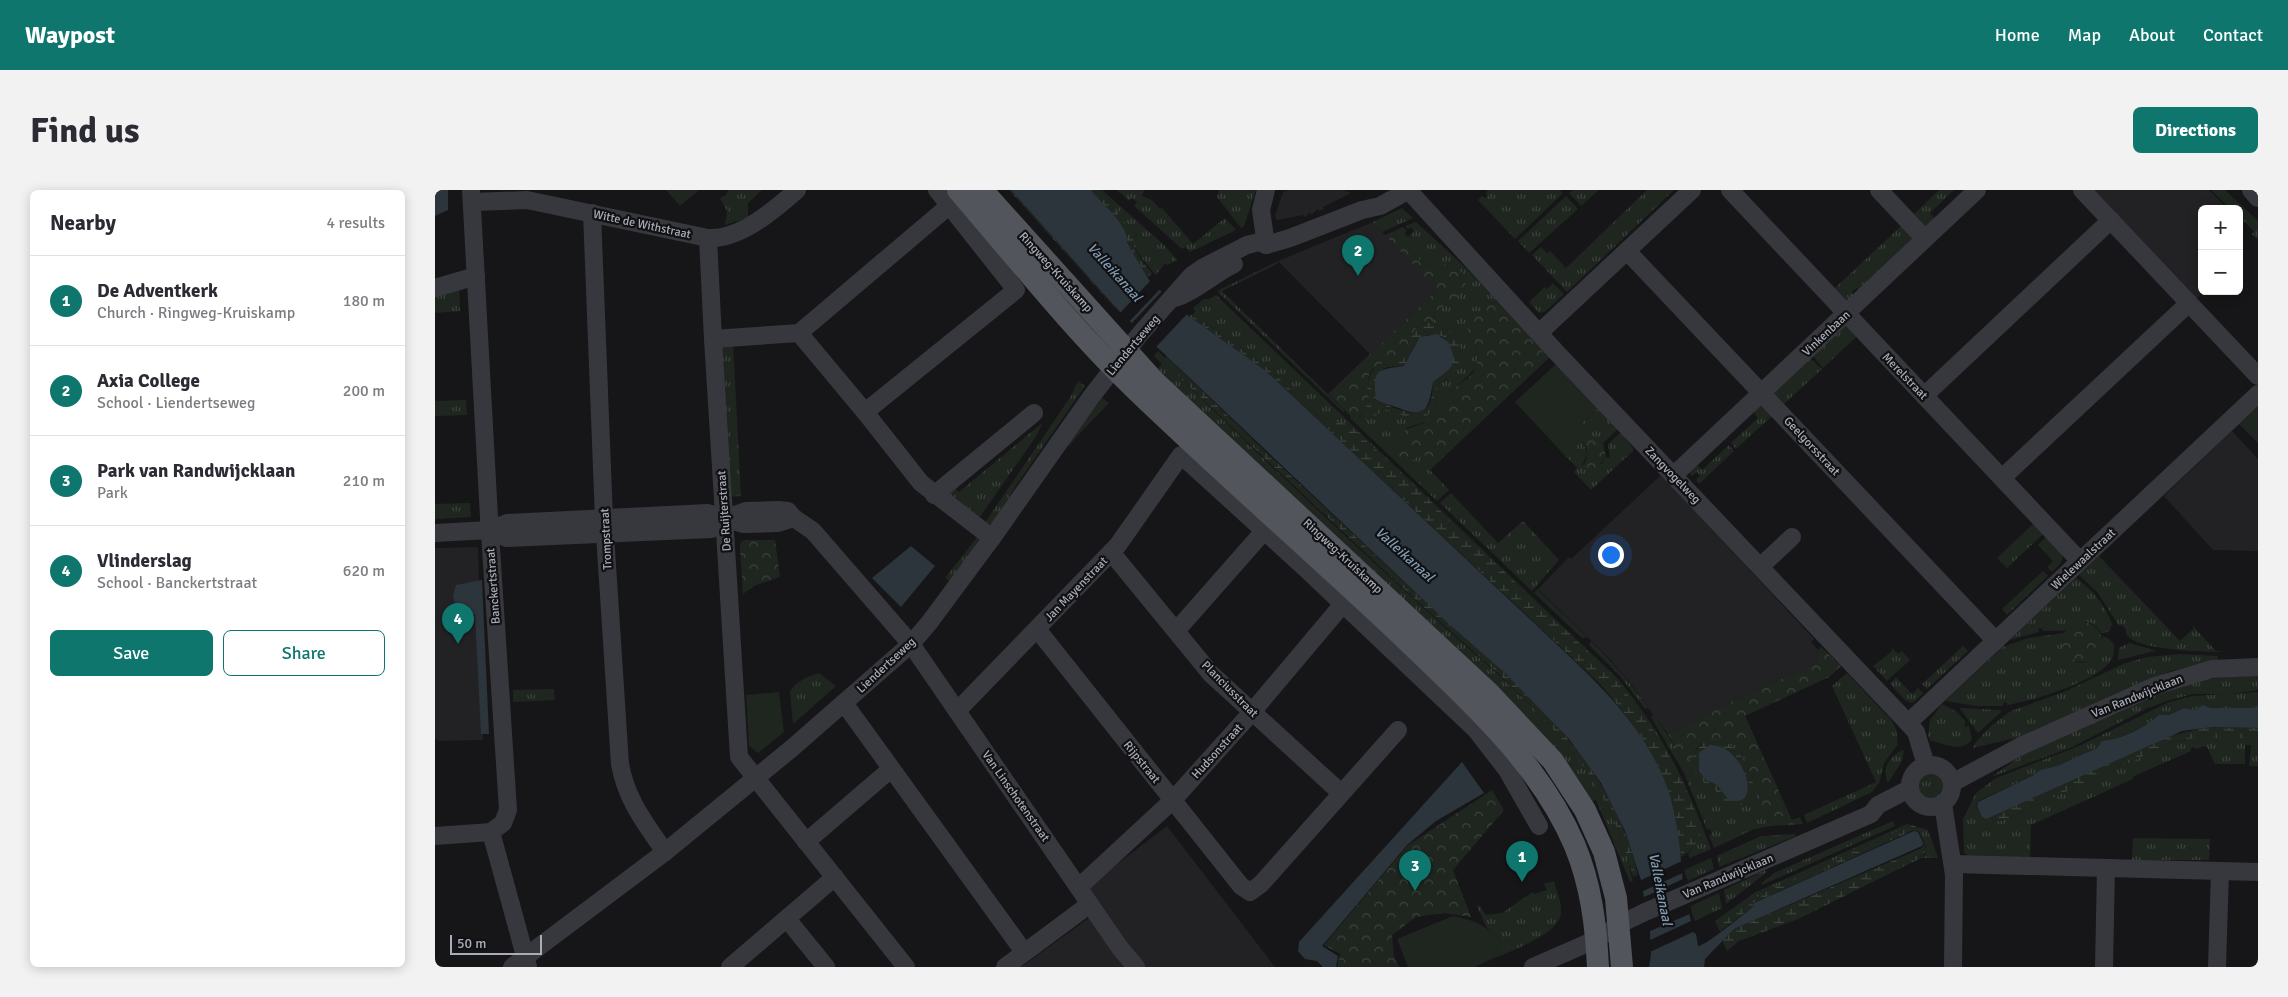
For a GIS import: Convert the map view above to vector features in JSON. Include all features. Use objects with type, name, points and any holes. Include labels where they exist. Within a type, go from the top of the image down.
[{"type":"main road","name":"Ringweg-Kruiskamp","points":[[982,190],[1155,382],[1489,693],[1553,761],[1597,831],[1611,875],[1620,924],[1622,967]]},
{"type":"main road","name":"Ringweg-Kruiskamp","points":[[954,198],[1127,351],[1199,450],[1481,711],[1510,744],[1549,798],[1575,845],[1590,892],[1597,939],[1598,967]]},
{"type":"street","name":"Witte de Withstraat","points":[[472,196],[527,200],[709,238],[722,239],[767,216],[797,190]]},
{"type":"street","name":"Ringweg-Kruiskamp","points":[[865,412],[1016,290],[954,198],[937,190]]},
{"type":"street","points":[[1266,190],[1261,210],[1267,245]]},
{"type":"street","name":"Liendertseweg","points":[[1362,210],[1388,190]]},
{"type":"street","name":"Liendertseweg","points":[[522,964],[756,778],[911,644],[929,623],[992,538],[1051,452],[1127,351],[1172,299],[1190,293],[1216,274],[1262,252],[1267,245],[1362,210],[1380,206],[1408,190]]},
{"type":"street","name":"Zangvogelweg","points":[[1408,190],[1664,467],[1674,475],[1761,566],[1909,724],[1916,732],[1926,765]]},
{"type":"street","points":[[1539,333],[1692,190]]},
{"type":"street","name":"Merelstraat","points":[[1730,190],[2081,561]]},
{"type":"street","points":[[1879,190],[1925,239]]},
{"type":"street","name":"Vinkenbaan","points":[[1674,475],[1977,190]]},
{"type":"street","points":[[2082,190],[2258,376]]},
{"type":"street","points":[[2251,190],[2258,197]]},
{"type":"street","name":"Banckertstraat","points":[[472,196],[490,530],[508,810],[503,823],[491,832]]},
{"type":"street","points":[[713,339],[799,333],[954,198]]},
{"type":"street","name":"Trompstraat","points":[[592,213],[605,527],[620,765],[625,787],[635,810],[665,852]]},
{"type":"street","points":[[1924,396],[2111,220]]},
{"type":"street","name":"De Ruijterstraat","points":[[709,238],[713,339],[739,756],[906,967]]},
{"type":"street","name":"Geelgorsstraat","points":[[1627,251],[1996,641]]},
{"type":"street","points":[[435,288],[477,276]]},
{"type":"street","points":[[2002,478],[2189,303]]},
{"type":"street","points":[[799,333],[921,483],[934,496],[992,538]]},
{"type":"street","name":"Wielewaalstraat","points":[[1909,724],[2258,394]]},
{"type":"street","points":[[934,496],[1034,413]]},
{"type":"street","name":"Jan Mayenstraat","points":[[957,712],[1111,552],[1181,454],[1265,530]]},
{"type":"street","name":"Van Linschotenstraat","points":[[724,519],[743,524],[778,523],[793,518],[813,531],[911,644],[1131,966]]},
{"type":"street","points":[[435,533],[490,530],[507,538],[605,527],[711,529],[724,519]]},
{"type":"street","points":[[1176,631],[1265,530],[1477,730],[1507,770],[1539,826]]},
{"type":"street","points":[[1761,566],[1792,537]]},
{"type":"street","name":"Planciusstraat","points":[[1111,552],[1211,674],[1341,793]]},
{"type":"street","name":"Hudsonstraat","points":[[1079,888],[1173,800],[1252,712],[1343,604]]},
{"type":"street","name":"Rijpstraat","points":[[1037,630],[1241,886],[1250,892],[1261,884],[1341,793]]},
{"type":"street","name":"Van Randwijcklaan","points":[[1949,777],[2174,679],[2212,669],[2258,667]]},
{"type":"street","points":[[844,703],[1024,952]]},
{"type":"street","points":[[1341,793],[1398,730]]},
{"type":"street","points":[[1924,800],[1951,794],[1949,777],[1940,767],[1926,765],[1911,776],[1953,864],[1953,967]]},
{"type":"street","points":[[806,842],[891,769]]},
{"type":"street","name":"Van Randwijcklaan","points":[[1533,967],[1597,939],[1620,924],[1645,912],[1871,814],[1879,805],[1924,800]]},
{"type":"street","points":[[435,836],[491,832],[522,964]]},
{"type":"street","points":[[1953,864],[2258,872]]},
{"type":"street","points":[[2104,967],[2106,868]]},
{"type":"street","points":[[2217,967],[2220,871]]},
{"type":"street","points":[[730,967],[835,878]]},
{"type":"street","points":[[1005,967],[1090,904]]},
{"type":"street","points":[[787,919],[826,967]]},
{"type":"shaded area","points":[[1289,190],[1343,190],[1351,193],[1323,207],[1324,209],[1319,211],[1318,209],[1312,214],[1308,213],[1304,217],[1303,215],[1277,220],[1275,216],[1283,192]]},
{"type":"shaded area","points":[[2092,190],[2209,190],[2224,205],[2198,205],[2198,295],[2200,295],[2195,300]]},
{"type":"shaded area","points":[[1373,222],[1437,290],[1370,354],[1278,261]]},
{"type":"shaded area","points":[[2232,431],[2258,459],[2258,551],[2213,550],[2164,496]]},
{"type":"shaded area","points":[[1661,475],[1814,639],[1811,642],[1818,650],[1816,663],[1722,706],[1668,734],[1633,686],[1608,657],[1538,589],[1569,557],[1571,559]]},
{"type":"shaded area","points":[[478,547],[483,740],[439,741],[435,739],[435,548]]},
{"type":"shaded area","points":[[1167,826],[1275,967],[1021,967],[1103,908],[1087,887]]},
{"type":"green space","points":[[666,190],[699,190],[680,206]]},
{"type":"green space","points":[[728,190],[762,190],[748,203],[748,217],[725,225],[727,211],[720,198],[726,195]]},
{"type":"green space","points":[[1009,190],[1011,190],[1116,308],[1115,308]]},
{"type":"green space","points":[[1091,190],[1099,190],[1116,205],[1119,217],[1137,233],[1132,244],[1152,273],[1148,278],[1133,253],[1133,249],[1131,250],[1118,221]]},
{"type":"green space","points":[[1099,190],[1102,190],[1164,245],[1177,260],[1167,265],[1165,263],[1156,275],[1132,243],[1137,235],[1133,229],[1119,218],[1116,205]]},
{"type":"green space","points":[[1117,190],[1144,190],[1142,196],[1152,200],[1160,209],[1162,208],[1193,244],[1225,218],[1236,230],[1190,252],[1185,247],[1182,249],[1134,206],[1137,202],[1132,198],[1129,201]]},
{"type":"green space","points":[[1219,190],[1256,190],[1244,226],[1241,228],[1217,197]]},
{"type":"green space","points":[[1488,190],[1560,190],[1563,193],[1515,239],[1478,200],[1482,196],[1485,198],[1488,196],[1486,193]]},
{"type":"green space","points":[[1573,190],[1599,190],[1581,206],[1569,193]]},
{"type":"green space","points":[[1647,190],[1674,190],[1567,292],[1532,255],[1541,247],[1547,253],[1550,251],[1566,268]]},
{"type":"green space","points":[[1939,190],[1954,190],[1930,213],[1935,219],[1925,227],[1913,215]]},
{"type":"green space","points":[[2211,190],[2225,190],[2241,205],[2226,205]]},
{"type":"green space","points":[[1566,196],[1578,209],[1529,253],[1518,241]]},
{"type":"green space","points":[[2243,207],[2258,221],[2258,240],[2252,234],[2254,231],[2243,221]]},
{"type":"green space","points":[[1402,208],[1413,218],[1382,232],[1373,222]]},
{"type":"green space","points":[[1416,222],[1465,267],[1498,301],[1492,303],[1473,341],[1478,357],[1472,373],[1449,395],[1438,414],[1425,422],[1406,428],[1422,452],[1432,461],[1541,347],[1550,357],[1430,470],[1449,490],[1437,501],[1350,418],[1351,416],[1356,421],[1361,416],[1369,419],[1387,409],[1410,417],[1425,415],[1435,405],[1438,396],[1438,384],[1448,379],[1460,356],[1461,348],[1452,335],[1433,322],[1434,313],[1447,304],[1451,304],[1437,272],[1424,264],[1392,232],[1403,227],[1407,231],[1404,233],[1408,237],[1414,231],[1411,227],[1408,229],[1405,226]]},
{"type":"green space","points":[[1901,226],[1913,239],[1860,292],[1857,288],[1852,292],[1855,297],[1847,301],[1835,288]]},
{"type":"green space","points":[[1392,232],[1424,264],[1436,271],[1449,261],[1469,279],[1451,304],[1447,304],[1434,313],[1433,322],[1419,326],[1414,330],[1402,361],[1385,363],[1374,368],[1368,381],[1369,401],[1356,421],[1328,394],[1437,290],[1385,235]]},
{"type":"green space","points":[[1278,261],[1277,264],[1222,291],[1345,411],[1343,412],[1217,291]]},
{"type":"green space","points":[[1553,283],[1564,294],[1545,312],[1539,313],[1529,302],[1545,287],[1547,289]]},
{"type":"green space","points":[[459,286],[460,311],[435,313],[435,293]]},
{"type":"green space","points":[[1216,295],[1617,678],[1647,718],[1672,759],[1693,802],[1711,849],[1690,858],[1688,854],[1696,842],[1701,827],[1697,814],[1674,765],[1654,731],[1631,698],[1605,667],[1350,425],[1321,418],[1268,368],[1193,314],[1195,311],[1193,308],[1204,299],[1209,299]]},
{"type":"green space","points":[[1498,301],[1541,347],[1543,354],[1540,360],[1432,462],[1422,452],[1407,466],[1393,453],[1397,442],[1401,435],[1409,428],[1434,417],[1443,407],[1454,389],[1472,374],[1478,357],[1467,331],[1479,313]]},
{"type":"green space","points":[[1193,314],[1268,368],[1321,418],[1350,425],[1605,667],[1653,729],[1682,780],[1701,827],[1698,841],[1689,852],[1681,857],[1676,820],[1670,796],[1646,744],[1624,712],[1599,683],[1266,371],[1189,316]]},
{"type":"green space","points":[[1433,322],[1452,335],[1461,348],[1458,369],[1454,375],[1438,384],[1438,398],[1434,409],[1423,417],[1416,418],[1401,415],[1387,409],[1369,419],[1363,420],[1361,415],[1369,402],[1367,385],[1371,373],[1376,366],[1391,361],[1402,361],[1414,330]],"holes":[[[1427,335],[1442,336],[1452,351],[1453,362],[1433,382],[1431,400],[1426,408],[1414,413],[1380,402],[1376,387],[1379,373],[1388,367],[1404,366],[1416,345]]]},
{"type":"green space","points":[[1847,325],[1857,336],[1823,368],[1811,354],[1839,328]]},
{"type":"green space","points":[[733,343],[741,496],[728,497],[722,345]]},
{"type":"green space","points":[[1158,351],[1165,358],[1163,361],[1262,457],[1395,582],[1519,694],[1561,738],[1580,762],[1606,803],[1623,844],[1633,881],[1630,882],[1596,800],[1589,803],[1156,370],[1162,364],[1154,356]]},
{"type":"green space","points":[[1166,356],[1311,495],[1507,675],[1542,710],[1574,746],[1601,786],[1623,828],[1638,875],[1633,877],[1618,830],[1596,786],[1555,731],[1506,681],[1404,589],[1193,390],[1163,361]]},
{"type":"green space","points":[[1808,356],[1822,369],[1784,404],[1774,393]]},
{"type":"green space","points":[[1556,364],[1598,408],[1557,447],[1515,402]]},
{"type":"green space","points":[[1078,381],[1085,386],[1015,487],[994,524],[984,524],[1071,396]]},
{"type":"green space","points":[[1102,398],[1109,403],[1069,446],[1066,444]]},
{"type":"green space","points":[[466,400],[467,415],[435,416],[435,401]]},
{"type":"green space","points":[[1759,403],[1772,416],[1736,449],[1731,443],[1758,418],[1753,412]]},
{"type":"green space","points":[[2258,407],[2258,443],[2239,424]]},
{"type":"green space","points":[[1598,408],[1618,429],[1603,443],[1598,440],[1583,442],[1587,454],[1582,466],[1602,464],[1606,457],[1610,458],[1608,444],[1621,432],[1634,450],[1591,490],[1574,472],[1577,468],[1557,447]]},
{"type":"green space","points":[[1041,424],[1035,438],[977,521],[940,496],[953,486],[959,492]]},
{"type":"green space","points":[[1593,437],[1603,443],[1606,457],[1598,467],[1592,469],[1582,467],[1587,453],[1586,446],[1581,440]]},
{"type":"green space","points":[[1729,445],[1734,451],[1699,484],[1696,480],[1700,476],[1697,472],[1692,476],[1689,473],[1697,465],[1702,470]]},
{"type":"green space","points":[[1451,493],[1498,543],[1523,521],[1559,560],[1532,591],[1440,503]]},
{"type":"green space","points":[[470,503],[471,517],[435,519],[435,504]]},
{"type":"green space","points":[[2033,524],[2043,534],[2007,568],[1997,558]]},
{"type":"green space","points":[[978,536],[981,541],[952,583],[945,578]]},
{"type":"green space","points":[[2046,537],[2063,555],[2061,563],[2052,572],[2047,567],[2053,561],[2038,545]]},
{"type":"green space","points":[[744,540],[775,540],[780,577],[754,586],[743,594],[740,544]]},
{"type":"green space","points":[[2099,556],[2180,641],[2193,629],[2193,626],[2216,651],[2226,652],[2204,652],[2156,647],[2131,639],[2126,633],[2126,629],[2122,625],[2119,626],[2098,593],[2079,575]]},
{"type":"green space","points":[[2043,571],[2048,576],[2007,615],[2002,609]]},
{"type":"green space","points":[[2076,578],[2102,604],[2112,624],[2109,632],[2101,633],[2094,625],[2085,622],[2062,630],[2043,631],[2042,628],[2038,629],[2039,632],[2010,640]]},
{"type":"green space","points":[[1538,589],[1587,637],[1582,638],[1534,593]]},
{"type":"green space","points":[[2082,622],[2093,625],[2099,631],[2102,642],[2099,653],[2093,659],[2082,662],[2071,659],[2065,653],[2062,642],[2065,631],[2071,625]]},
{"type":"green space","points":[[2064,633],[2062,647],[2069,647],[2078,660],[2075,662],[2081,663],[2095,657],[2101,647],[2102,636],[2109,639],[2114,644],[2114,653],[2110,662],[2091,677],[2062,690],[2018,703],[2007,705],[2006,702],[2003,703],[2003,706],[1977,706],[1945,701],[2003,647],[2028,638]]},
{"type":"green space","points":[[1591,641],[1642,698],[1684,762],[1695,752],[1733,738],[1746,761],[1770,826],[1754,829],[1714,848],[1709,835],[1712,834],[1710,829],[1707,830],[1684,773],[1651,717],[1653,715],[1648,708],[1645,709],[1620,676],[1589,645]]},
{"type":"green space","points":[[2129,643],[2155,651],[2118,660],[2119,648]]},
{"type":"green space","points":[[1963,646],[1968,651],[1927,689],[1922,684]]},
{"type":"green space","points":[[1821,647],[1841,666],[1829,677],[1745,716],[1792,820],[1800,817],[1803,824],[1770,826],[1746,761],[1733,739],[1727,743],[1716,740],[1706,741],[1698,747],[1693,757],[1684,763],[1668,734],[1722,706],[1816,663],[1818,650]]},
{"type":"green space","points":[[1892,648],[1898,654],[1902,651],[1910,660],[1887,681],[1873,666],[1891,652]]},
{"type":"green space","points":[[2180,654],[2218,656],[2218,660],[2171,671],[2020,737],[1973,748],[1976,742],[1992,725],[2011,711],[2066,691],[2123,664],[2147,657]]},
{"type":"green space","points":[[819,673],[836,686],[793,724],[790,692],[792,688],[798,682]]},
{"type":"green space","points":[[1847,673],[1892,721],[1896,729],[1898,744],[1884,763],[1879,783],[1872,792],[1807,823],[1804,815],[1876,782],[1832,686]]},
{"type":"green space","points":[[2258,675],[2258,690],[2229,694],[2193,694],[2170,700],[2148,708],[2070,748],[1991,777],[2025,753],[2150,697],[2206,679]]},
{"type":"green space","points":[[1896,677],[1912,694],[1918,688],[1923,693],[1913,703],[1906,701],[1890,684]]},
{"type":"green space","points":[[554,689],[555,700],[513,702],[513,690]]},
{"type":"green space","points":[[779,692],[784,732],[758,753],[749,746],[746,695]]},
{"type":"green space","points":[[2258,692],[2258,708],[2211,708],[2202,706],[2194,710],[2184,708],[2169,715],[2159,715],[2132,732],[2102,741],[2097,748],[2057,766],[2040,770],[2032,776],[1978,801],[1976,806],[1987,825],[1993,820],[2002,821],[2174,742],[2194,738],[2258,738],[2258,766],[2249,766],[2251,745],[2245,745],[2245,764],[2215,764],[2207,747],[2204,746],[2196,749],[2194,747],[2190,749],[2191,751],[2134,776],[2133,779],[2031,825],[2030,857],[1968,856],[1964,852],[1963,819],[1976,793],[1996,778],[2079,746],[2167,703],[2192,696]]},
{"type":"green space","points":[[1942,704],[1957,712],[1966,722],[1964,724],[1966,727],[1969,726],[1972,739],[1963,746],[1958,747],[1931,741],[1928,737],[1930,720]]},
{"type":"green space","points":[[1961,708],[2000,710],[2001,712],[1978,733]]},
{"type":"green space","points":[[2207,727],[2258,728],[2258,738],[2194,738],[2174,742],[2002,821],[1993,820],[1987,825],[1983,819],[2170,736]]},
{"type":"green space","points":[[1710,739],[1719,740],[1734,748],[1740,755],[1749,771],[1754,788],[1747,803],[1741,805],[1727,804],[1721,800],[1715,790],[1695,773],[1693,767],[1694,756],[1704,742]],"holes":[[[1734,755],[1743,770],[1748,786],[1747,796],[1737,801],[1728,799],[1716,785],[1707,781],[1698,765],[1698,757]]]},
{"type":"green space","points":[[1904,750],[1902,761],[1888,783],[1886,767],[1895,755]]},
{"type":"green space","points":[[1931,773],[1940,777],[1944,786],[1940,795],[1931,799],[1922,795],[1918,786],[1922,777]]},
{"type":"green space","points":[[1492,790],[1504,810],[1453,870],[1471,917],[1444,913],[1416,917],[1392,935],[1394,957],[1400,967],[1337,967],[1340,954],[1324,945],[1407,846]]},
{"type":"green space","points":[[1893,821],[1895,826],[1762,885],[1761,883],[1776,872]]},
{"type":"green space","points":[[1907,824],[1911,825],[1765,892],[1717,924],[1719,932],[1715,921],[1754,893]]},
{"type":"green space","points":[[1912,825],[1917,827],[1919,832],[1914,830],[1753,903],[1754,906],[1720,931],[1717,924],[1765,892]]},
{"type":"green space","points":[[1916,826],[1928,830],[1938,858],[1921,858],[1926,854],[1926,847]]},
{"type":"green space","points":[[1795,834],[1796,836],[1719,867],[1717,856],[1761,836]]},
{"type":"green space","points":[[2133,838],[2210,839],[2209,860],[2132,860]]},
{"type":"green space","points":[[1924,842],[1926,851],[1921,858],[1798,919],[1739,941],[1727,951],[1722,940],[1734,929],[1922,848]]},
{"type":"green space","points":[[1711,858],[1714,869],[1688,881],[1684,870]]},
{"type":"green space","points":[[1765,870],[1766,873],[1726,904],[1724,890]]},
{"type":"green space","points":[[1554,881],[1561,904],[1561,912],[1559,920],[1553,928],[1533,941],[1492,959],[1501,942],[1487,928],[1477,906],[1479,905],[1486,915],[1502,913],[1533,892],[1534,894],[1547,890],[1544,884]]},
{"type":"green space","points":[[1719,893],[1722,908],[1695,921],[1689,907]]},
{"type":"green space","points":[[1453,916],[1479,924],[1490,931],[1501,942],[1492,959],[1475,967],[1408,967],[1397,939]]},
{"type":"water","points":[[435,190],[448,190],[448,210],[435,216]]},
{"type":"water","name":"Valleikanaal","points":[[1011,190],[1091,190],[1122,226],[1131,250],[1134,249],[1135,252],[1133,253],[1149,280],[1186,314],[1266,371],[1585,671],[1619,707],[1648,747],[1669,792],[1677,827],[1686,897],[1693,932],[1696,934],[1698,946],[1725,929],[1754,906],[1754,903],[1914,831],[1918,832],[1923,843],[1922,846],[1734,929],[1705,959],[1704,967],[1649,967],[1651,955],[1650,932],[1641,880],[1625,831],[1601,783],[1569,739],[1506,674],[1448,623],[1120,312]]},
{"type":"water","points":[[1437,334],[1448,342],[1452,350],[1453,362],[1448,370],[1433,382],[1430,398],[1425,408],[1416,412],[1408,411],[1376,399],[1375,381],[1379,372],[1388,368],[1404,366],[1420,337]]},
{"type":"water","points":[[911,546],[935,566],[901,607],[872,578]]},
{"type":"water","points":[[482,580],[489,734],[481,734],[475,614],[457,614],[453,595],[456,585]]},
{"type":"water","points":[[2203,705],[2211,708],[2258,708],[2258,728],[2212,727],[2182,731],[1986,819],[1982,817],[1977,806],[1978,802],[2032,776],[2040,770],[2057,766],[2097,748],[2102,741],[2118,738],[2133,732],[2159,715],[2169,715],[2184,708],[2194,710]]},
{"type":"water","points":[[1710,745],[1722,748],[1733,755],[1741,765],[1748,788],[1746,796],[1739,801],[1728,799],[1717,785],[1707,781],[1699,771],[1699,753]]},
{"type":"water","points":[[1462,762],[1484,793],[1436,821],[1407,845],[1322,946],[1338,956],[1336,967],[1323,967],[1317,961],[1305,959],[1298,951],[1299,942]]},
{"type":"pier","points":[[1152,279],[1161,288],[1128,323],[1119,314]]},
{"type":"pier","points":[[1163,290],[1188,313],[1155,348],[1130,325]]},
{"type":"pier","points":[[1682,861],[1685,872],[1641,892],[1639,881]]},
{"type":"pier","points":[[1685,878],[1692,913],[1648,932],[1649,927],[1642,898]]},
{"type":"pier","points":[[1693,920],[1695,931],[1650,952],[1648,941]]},
{"type":"place","name":"Axia College","points":[[1358,276]]},
{"type":"place","name":"Vlinderslag","points":[[458,644]]},
{"type":"place","name":"De Adventkerk","points":[[1522,882]]},
{"type":"place","name":"Park van Randwijcklaan","points":[[1415,891]]}]
